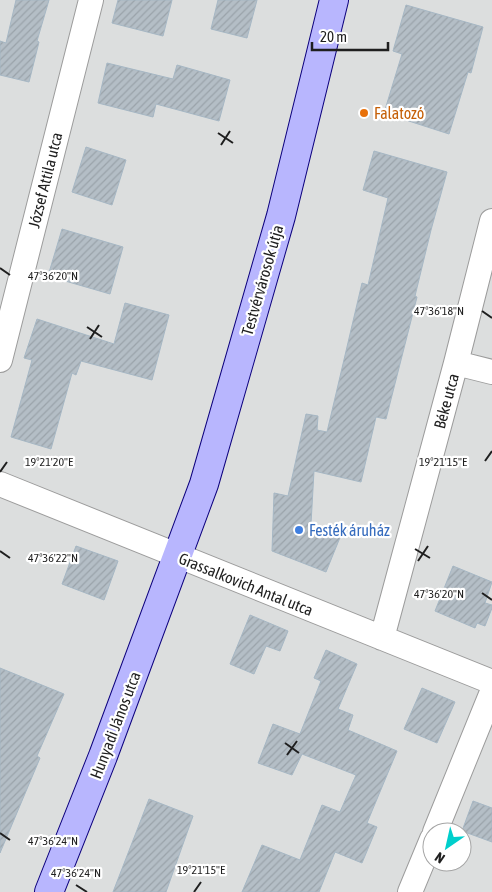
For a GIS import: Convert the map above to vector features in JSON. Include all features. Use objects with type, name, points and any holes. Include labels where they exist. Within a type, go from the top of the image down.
[{"type":"street","name":"József Attila utca","points":[[0,360],[91,0]]},
{"type":"street","name":"Testvérvárosok útja","points":[[178,556],[204,484],[281,216],[334,0]]},
{"type":"street","name":"Béke utca","points":[[382,638],[492,221]]},
{"type":"street","points":[[456,363],[492,372]]},
{"type":"street","name":"Grassalkovich Antal utca","points":[[0,484],[492,682]]},
{"type":"street","name":"Hunyadi János utca","points":[[49,892],[104,756],[178,556]]},
{"type":"street","points":[[439,822],[492,692]]},
{"type":"street","points":[[410,892],[422,863]]},
{"type":"shaded area","points":[[0,0],[492,0],[492,892],[0,892]]},
{"type":"building","points":[[16,0],[49,0],[37,41],[39,42],[29,82],[0,75],[0,41],[6,43]]},
{"type":"building","points":[[118,0],[172,0],[163,36],[112,23]]},
{"type":"building","points":[[218,0],[257,0],[247,38],[211,29]]},
{"type":"building","points":[[406,5],[483,27],[471,73],[468,72],[449,134],[384,113],[402,54],[393,51]]},
{"type":"building","points":[[107,63],[173,79],[177,65],[230,80],[219,121],[156,104],[153,117],[98,103]]},
{"type":"building","points":[[86,147],[126,160],[112,205],[72,192]]},
{"type":"building","points":[[374,151],[447,172],[431,230],[415,296],[417,297],[386,419],[376,417],[361,482],[314,471],[311,524],[341,535],[326,572],[272,551],[274,493],[288,496],[306,414],[318,416],[317,430],[327,432],[362,283],[368,285],[388,198],[363,190]]},
{"type":"building","points":[[62,229],[123,247],[110,294],[48,276]]},
{"type":"building","points":[[125,303],[169,315],[152,380],[81,361],[76,375],[72,373],[51,449],[11,437],[32,360],[24,358],[37,319],[114,344]]},
{"type":"building","points":[[76,546],[118,561],[104,600],[62,584]]},
{"type":"building","points":[[453,566],[492,582],[485,603],[492,605],[492,608],[485,626],[477,623],[475,628],[435,611]]},
{"type":"building","points":[[250,615],[288,631],[280,651],[266,646],[254,674],[230,664]]},
{"type":"building","points":[[326,650],[357,664],[338,709],[353,715],[348,730],[397,751],[367,823],[377,827],[362,863],[335,852],[319,892],[242,892],[262,845],[300,860],[322,805],[340,812],[356,775],[302,754],[292,775],[258,763],[273,724],[300,734],[321,681],[314,678]]},
{"type":"building","points":[[0,668],[64,694],[37,756],[40,758],[0,853]]},
{"type":"building","points":[[422,688],[455,702],[437,743],[404,729]]},
{"type":"building","points":[[149,799],[193,816],[166,892],[113,892]]},
{"type":"building","points":[[473,801],[492,808],[492,842],[472,835],[472,822],[465,822]]},
{"type":"place","name":"Falatozó","points":[[364,113]]},
{"type":"place","name":"Festék áruház","points":[[299,530]]}]
